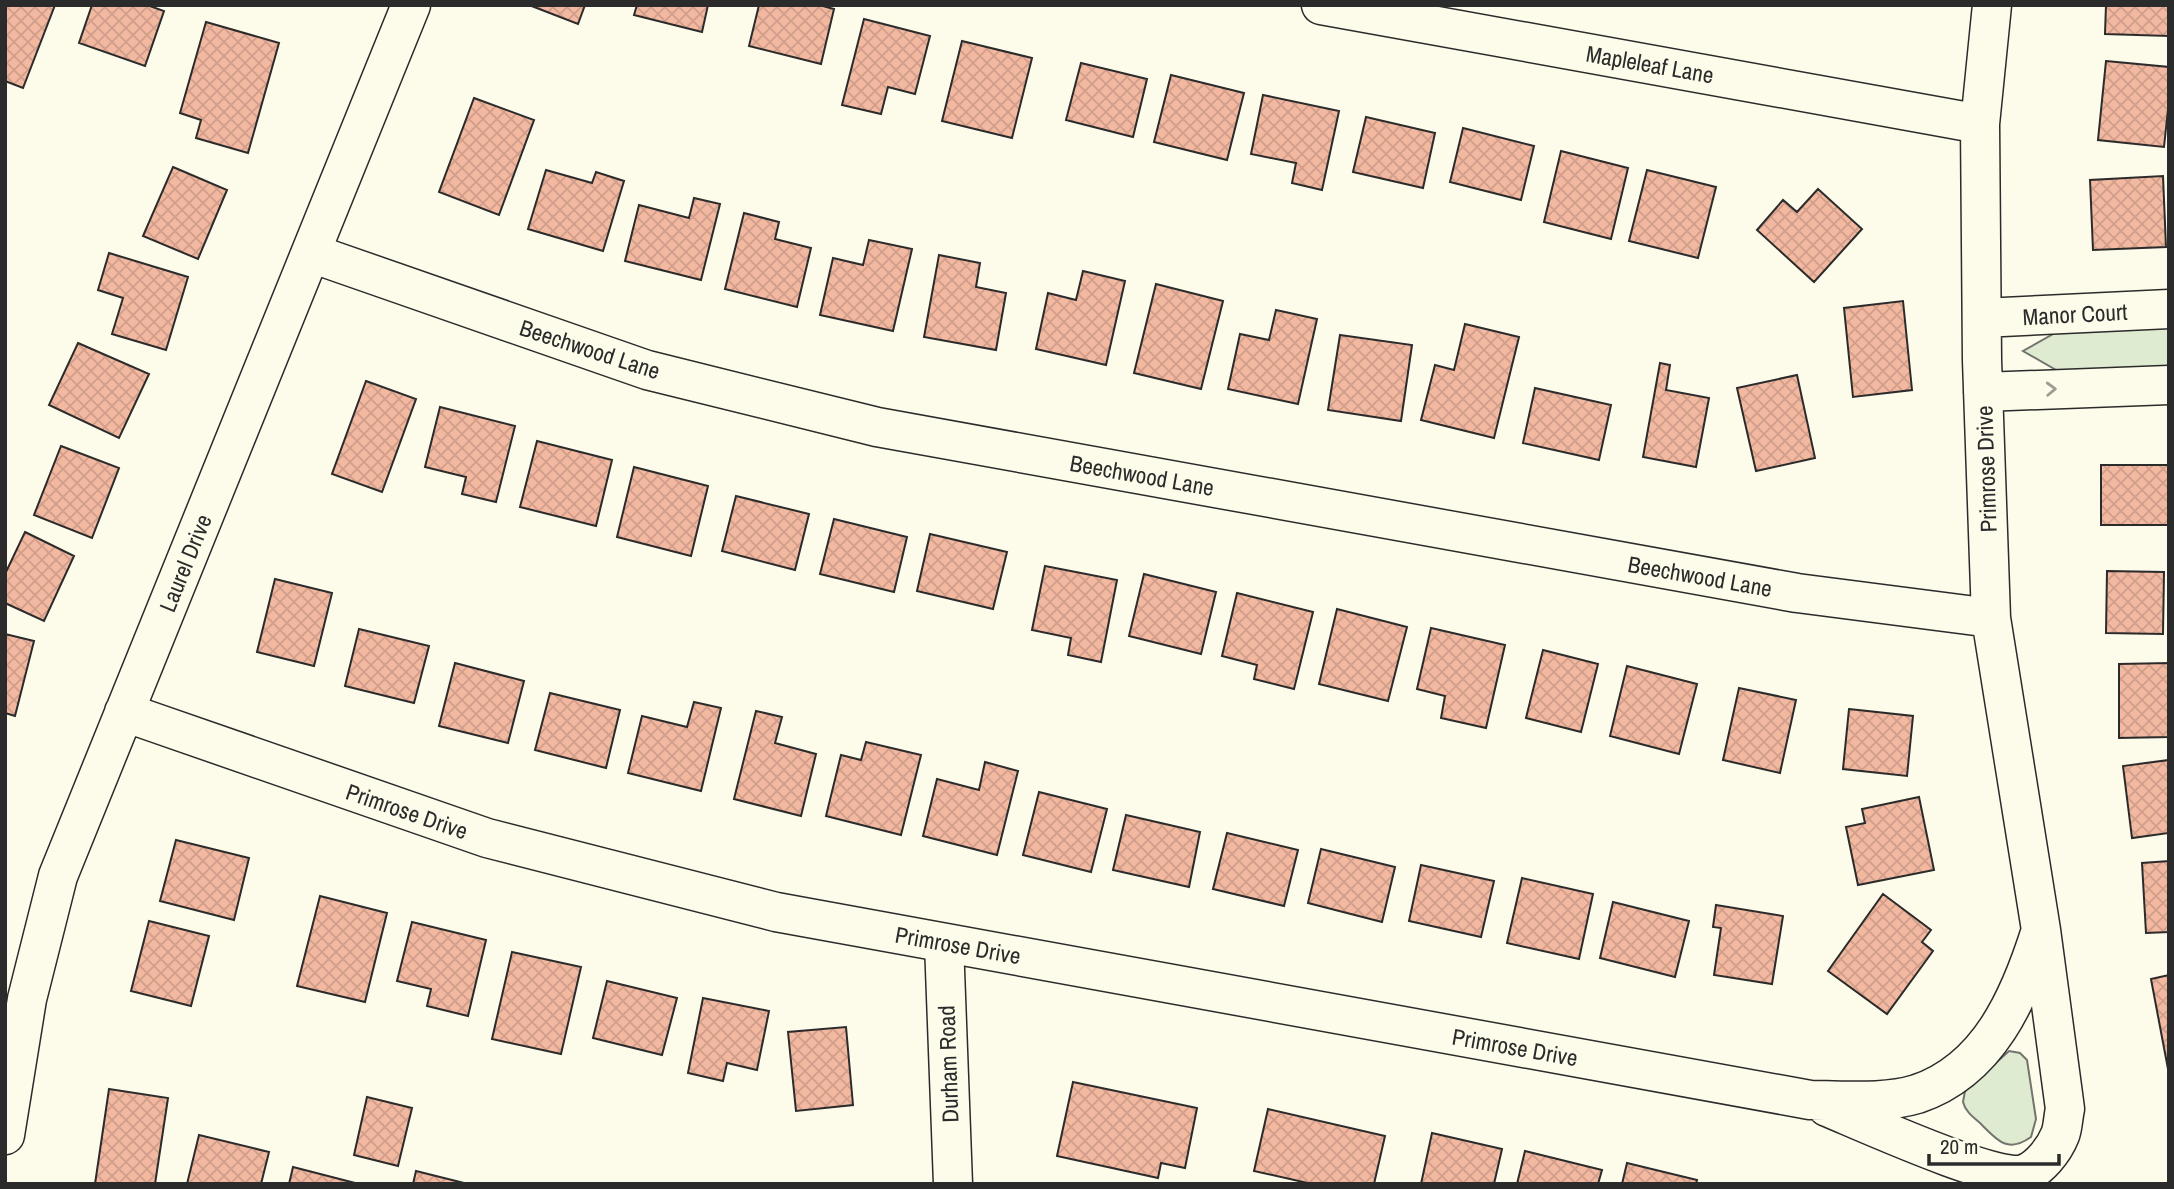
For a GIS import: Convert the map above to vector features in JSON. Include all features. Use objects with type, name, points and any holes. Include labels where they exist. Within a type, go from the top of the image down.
[{"type":"street","name":"Mapleleaf Lane","points":[[1321,5],[1980,124]]},
{"type":"street","name":"Primrose Drive","points":[[1810,1100],[2005,1176],[2023,1175],[2038,1166],[2060,1135],[2065,1109],[2041,930],[1991,618],[1983,391],[1980,124],[1992,5]]},
{"type":"street","name":"Laurel Drive","points":[[5,1135],[27,999],[58,876],[410,6]]},
{"type":"street","name":"Beechwood Lane","points":[[311,253],[647,369],[877,428],[1797,593],[1991,618]]},
{"type":"street","name":"Manor Court","points":[[1982,318],[2169,309]]},
{"type":"street","points":[[1983,391],[2169,385]]},
{"type":"street","name":"Primrose Drive","points":[[124,712],[487,838],[776,912],[1810,1100],[1876,1100],[1915,1094],[1949,1081],[1981,1051],[2002,1026],[2017,997],[2041,930]]},
{"type":"street","name":"Durham Road","points":[[944,943],[953,1184]]},
{"type":"green space","points":[[2169,322],[2169,376],[2070,378],[2023,351],[2071,324]]},
{"type":"green space","points":[[2009,1051],[2020,1053],[2027,1060],[2036,1119],[2031,1137],[2009,1145],[1997,1139],[1970,1114],[1963,1102],[1965,1091]]},
{"type":"building","points":[[5,5],[55,5],[23,88],[5,81]]},
{"type":"building","points":[[92,5],[147,5],[164,11],[145,66],[79,43]]},
{"type":"building","points":[[529,5],[585,5],[578,24]]},
{"type":"building","points":[[637,5],[708,5],[702,32],[634,15]]},
{"type":"building","points":[[759,5],[819,5],[834,9],[821,64],[749,46]]},
{"type":"building","points":[[2106,5],[2169,5],[2169,36],[2105,34]]},
{"type":"building","points":[[864,19],[930,36],[915,94],[888,87],[881,114],[842,105]]},
{"type":"building","points":[[206,22],[279,43],[248,153],[196,138],[201,120],[180,113]]},
{"type":"building","points":[[962,41],[1032,58],[1012,138],[942,121]]},
{"type":"building","points":[[2106,61],[2169,67],[2164,147],[2098,140]]},
{"type":"building","points":[[1081,63],[1147,79],[1133,137],[1066,120]]},
{"type":"building","points":[[1171,75],[1244,93],[1227,160],[1154,142]]},
{"type":"building","points":[[1263,95],[1339,111],[1322,190],[1292,183],[1296,163],[1251,154]]},
{"type":"building","points":[[474,98],[534,120],[499,215],[439,192]]},
{"type":"building","points":[[1366,117],[1435,133],[1423,188],[1353,172]]},
{"type":"building","points":[[1463,128],[1534,146],[1521,200],[1450,182]]},
{"type":"building","points":[[1561,151],[1628,168],[1611,239],[1544,222]]},
{"type":"building","points":[[173,167],[227,190],[198,259],[143,236]]},
{"type":"building","points":[[546,170],[592,183],[596,172],[624,181],[603,251],[528,229]]},
{"type":"building","points":[[1647,170],[1716,187],[1698,258],[1629,241]]},
{"type":"building","points":[[2163,176],[2166,247],[2093,250],[2090,180]]},
{"type":"building","points":[[1818,189],[1862,229],[1814,282],[1757,230],[1783,200],[1797,212]]},
{"type":"building","points":[[694,198],[720,204],[701,280],[625,261],[639,205],[689,218]]},
{"type":"building","points":[[744,213],[779,222],[775,239],[811,248],[797,307],[725,289]]},
{"type":"building","points":[[869,240],[912,249],[893,331],[820,315],[833,258],[863,265]]},
{"type":"building","points":[[109,253],[188,277],[166,350],[112,334],[123,298],[98,290]]},
{"type":"building","points":[[939,255],[980,263],[976,287],[1006,293],[996,350],[924,337]]},
{"type":"building","points":[[1083,271],[1125,281],[1106,365],[1036,349],[1048,293],[1076,300]]},
{"type":"building","points":[[1156,284],[1223,301],[1201,389],[1134,373]]},
{"type":"building","points":[[1903,301],[1912,390],[1853,397],[1844,308]]},
{"type":"building","points":[[1276,310],[1317,319],[1298,404],[1228,389],[1240,334],[1269,340]]},
{"type":"building","points":[[1465,324],[1519,337],[1494,438],[1421,420],[1435,365],[1454,370]]},
{"type":"building","points":[[1340,335],[1412,345],[1401,421],[1328,410]]},
{"type":"building","points":[[78,343],[149,374],[119,438],[49,405]]},
{"type":"building","points":[[1660,363],[1670,365],[1666,390],[1709,398],[1696,467],[1643,457]]},
{"type":"building","points":[[1797,375],[1815,458],[1756,471],[1737,388]]},
{"type":"building","points":[[366,381],[416,399],[382,492],[332,474]]},
{"type":"building","points":[[1535,388],[1611,405],[1599,460],[1523,443]]},
{"type":"building","points":[[440,407],[515,426],[496,502],[462,494],[466,477],[425,467]]},
{"type":"building","points":[[537,441],[612,460],[596,526],[520,507]]},
{"type":"building","points":[[61,446],[119,468],[92,538],[34,515]]},
{"type":"building","points":[[2101,465],[2169,465],[2169,525],[2101,525]]},
{"type":"building","points":[[634,467],[708,486],[691,556],[617,537]]},
{"type":"building","points":[[736,496],[809,514],[795,570],[722,551]]},
{"type":"building","points":[[834,519],[907,537],[894,592],[820,574]]},
{"type":"building","points":[[25,532],[74,556],[44,621],[5,603],[5,574]]},
{"type":"building","points":[[930,534],[1007,552],[993,609],[917,591]]},
{"type":"building","points":[[1045,566],[1117,580],[1101,662],[1068,655],[1071,638],[1032,630]]},
{"type":"building","points":[[2107,571],[2164,572],[2163,634],[2106,633]]},
{"type":"building","points":[[1144,574],[1216,592],[1201,654],[1129,636]]},
{"type":"building","points":[[275,579],[332,593],[314,666],[257,652]]},
{"type":"building","points":[[1237,593],[1313,612],[1294,689],[1254,679],[1257,665],[1222,656]]},
{"type":"building","points":[[1337,609],[1407,627],[1388,701],[1319,684]]},
{"type":"building","points":[[1431,628],[1505,645],[1486,728],[1441,718],[1445,696],[1417,689]]},
{"type":"building","points":[[359,629],[429,646],[414,703],[345,686]]},
{"type":"building","points":[[5,634],[34,641],[15,716],[5,713]]},
{"type":"building","points":[[1543,650],[1598,664],[1581,732],[1526,718]]},
{"type":"building","points":[[455,663],[524,681],[508,743],[439,726]]},
{"type":"building","points":[[2169,663],[2169,737],[2119,738],[2119,664]]},
{"type":"building","points":[[1627,666],[1697,684],[1679,754],[1610,736]]},
{"type":"building","points":[[1739,688],[1796,700],[1780,773],[1723,760]]},
{"type":"building","points":[[550,693],[620,710],[606,768],[535,750]]},
{"type":"building","points":[[694,702],[721,708],[701,791],[628,773],[642,716],[687,727]]},
{"type":"building","points":[[1849,709],[1913,716],[1907,776],[1843,769]]},
{"type":"building","points":[[756,711],[782,717],[775,743],[816,754],[801,816],[734,799]]},
{"type":"building","points":[[866,742],[921,755],[901,835],[826,816],[841,755],[861,760]]},
{"type":"building","points":[[2169,760],[2169,833],[2132,838],[2123,766]]},
{"type":"building","points":[[985,762],[1018,771],[997,855],[923,836],[937,779],[979,790]]},
{"type":"building","points":[[1039,792],[1107,809],[1091,872],[1023,855]]},
{"type":"building","points":[[1919,797],[1934,870],[1858,885],[1846,827],[1865,823],[1862,809]]},
{"type":"building","points":[[1126,815],[1200,832],[1189,887],[1113,870]]},
{"type":"building","points":[[1227,833],[1298,850],[1284,906],[1213,889]]},
{"type":"building","points":[[176,840],[249,858],[234,920],[160,901]]},
{"type":"building","points":[[1321,849],[1395,867],[1382,922],[1308,903]]},
{"type":"building","points":[[2169,861],[2169,932],[2146,933],[2142,863]]},
{"type":"building","points":[[1421,865],[1494,881],[1481,937],[1409,921]]},
{"type":"building","points":[[1522,878],[1593,894],[1579,959],[1507,943]]},
{"type":"building","points":[[1883,894],[1931,930],[1922,942],[1933,951],[1887,1014],[1828,971]]},
{"type":"building","points":[[320,896],[387,913],[365,1002],[297,986]]},
{"type":"building","points":[[1613,902],[1689,921],[1675,977],[1600,958]]},
{"type":"building","points":[[1716,905],[1783,916],[1772,984],[1714,975],[1721,928],[1713,927]]},
{"type":"building","points":[[149,921],[209,936],[191,1006],[131,991]]},
{"type":"building","points":[[412,922],[486,940],[468,1016],[427,1006],[431,989],[397,981]]},
{"type":"building","points":[[512,952],[581,967],[561,1054],[492,1039]]},
{"type":"building","points":[[2169,975],[2169,1069],[2168,1069],[2151,979]]},
{"type":"building","points":[[607,981],[677,998],[662,1055],[593,1038]]},
{"type":"building","points":[[703,998],[769,1011],[757,1070],[727,1063],[723,1081],[688,1073]]},
{"type":"building","points":[[846,1027],[853,1105],[796,1111],[788,1032]]},
{"type":"building","points":[[1073,1082],[1197,1108],[1185,1168],[1161,1163],[1158,1178],[1057,1156]]},
{"type":"building","points":[[109,1089],[168,1098],[155,1184],[95,1184]]},
{"type":"building","points":[[367,1097],[412,1108],[398,1166],[354,1155]]},
{"type":"building","points":[[1268,1109],[1385,1136],[1374,1184],[1312,1184],[1254,1171]]},
{"type":"building","points":[[1432,1133],[1502,1149],[1494,1184],[1421,1184]]},
{"type":"building","points":[[199,1135],[269,1152],[261,1184],[187,1184]]},
{"type":"building","points":[[1525,1151],[1602,1170],[1598,1184],[1517,1184]]},
{"type":"building","points":[[1627,1163],[1697,1180],[1696,1184],[1622,1184]]},
{"type":"building","points":[[293,1167],[359,1184],[289,1184]]},
{"type":"building","points":[[416,1171],[468,1184],[413,1184]]}]
